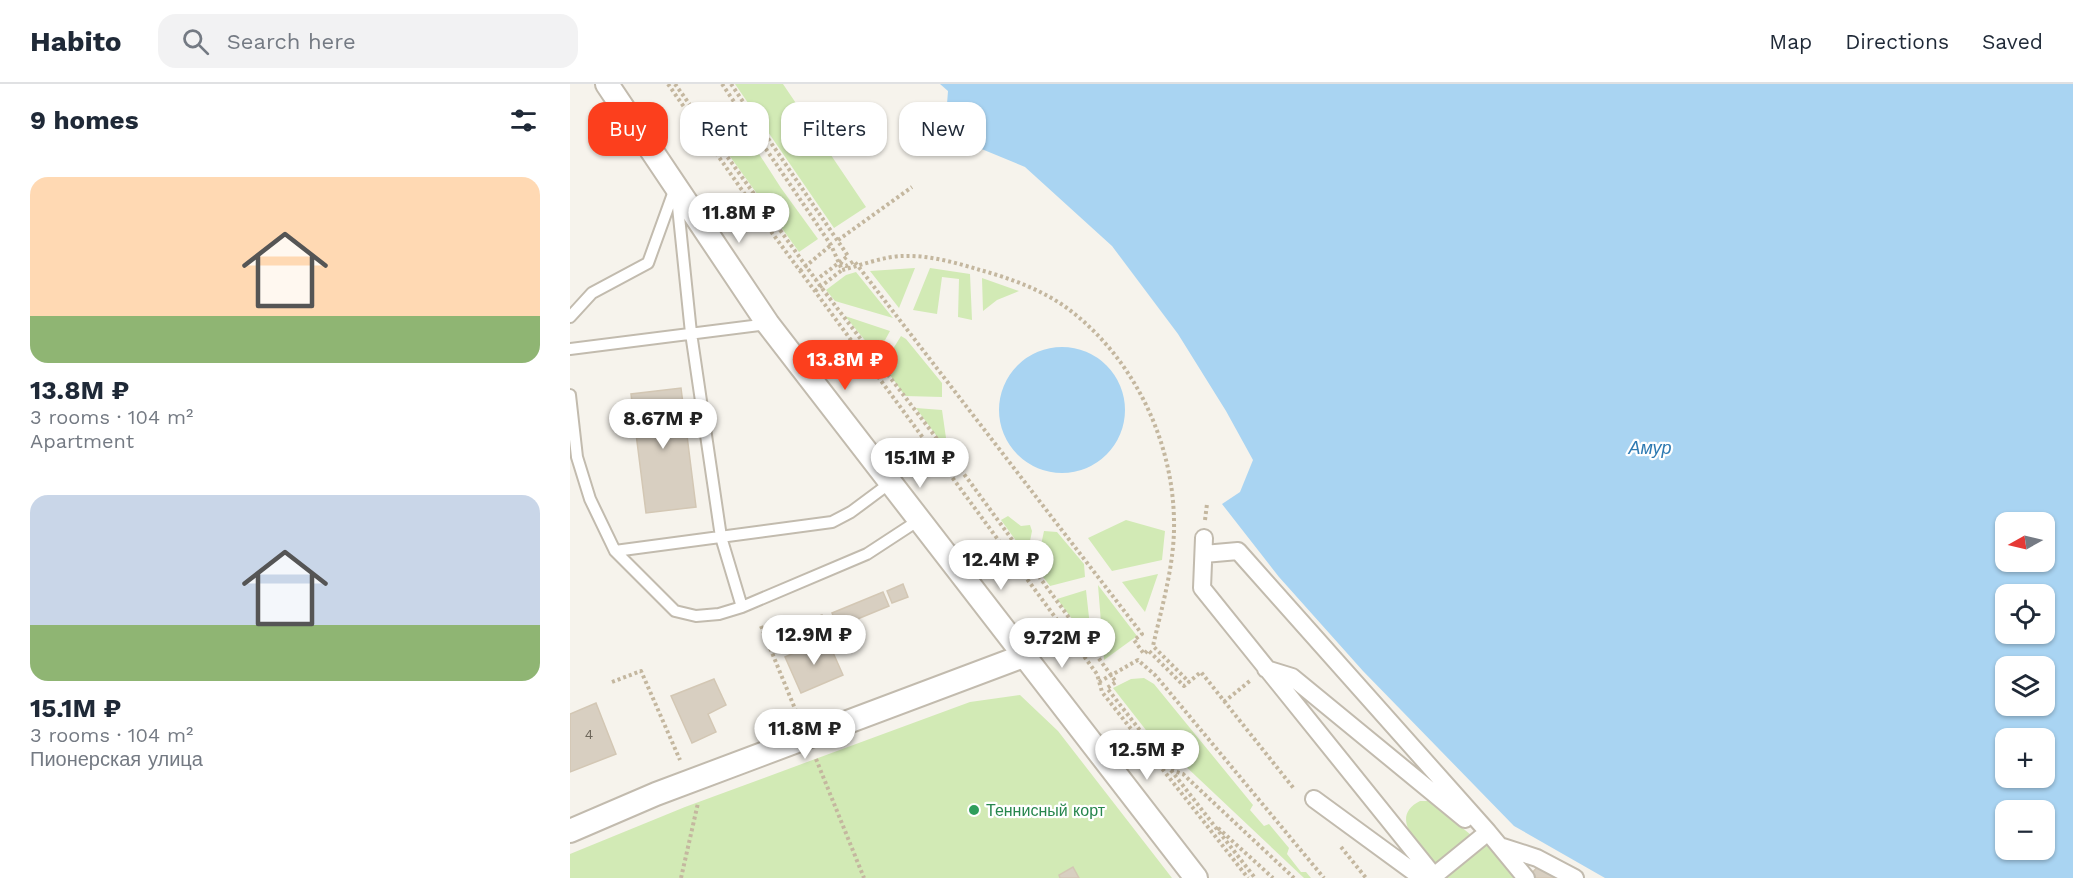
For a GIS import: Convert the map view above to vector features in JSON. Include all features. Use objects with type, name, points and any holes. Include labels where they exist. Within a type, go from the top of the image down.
[{"type":"street","points":[[607,84],[768,324],[1026,655],[1196,878]]},
{"type":"street","points":[[1430,877],[1202,588],[1204,546],[1238,551],[1486,833]]},
{"type":"street","points":[[570,831],[656,794],[1026,655]]},
{"type":"street","points":[[1266,669],[1292,677],[1486,833],[1500,846],[1526,878]]},
{"type":"street","points":[[1306,797],[1430,877]]},
{"type":"street","points":[[1430,877],[1486,833]]},
{"type":"street","points":[[1500,846],[1537,858],[1575,878]]},
{"type":"lane","points":[[570,317],[592,293],[648,263],[676,188]]},
{"type":"lane","points":[[676,188],[692,333],[721,537],[742,607]]},
{"type":"lane","points":[[570,349],[768,324]]},
{"type":"lane","points":[[570,395],[577,457],[590,499],[615,551],[675,611],[696,616],[719,614],[742,607],[867,555],[919,520]]},
{"type":"lane","points":[[615,551],[832,522],[851,512],[890,483]]},
{"type":"path","points":[[668,84],[800,271],[1097,674],[1102,692],[1248,878]]},
{"type":"path","points":[[675,84],[821,287],[970,482],[1116,682],[1107,688],[1255,878]]},
{"type":"path","points":[[722,84],[831,245],[843,270]]},
{"type":"path","points":[[731,84],[848,256],[816,280]]},
{"type":"path","points":[[838,240],[912,187]]},
{"type":"path","points":[[800,271],[831,245]]},
{"type":"path","points":[[815,291],[843,270],[903,255],[957,263],[1012,279],[1067,308],[1112,350],[1146,403],[1167,460],[1174,521],[1169,575],[1153,646],[1189,682]]},
{"type":"path","points":[[839,262],[846,266],[854,261],[858,266],[1142,634],[1134,640],[1144,654],[1148,651],[1184,686],[1201,672],[1306,797]]},
{"type":"path","points":[[1099,682],[1138,660],[1324,878]]},
{"type":"path","points":[[612,682],[641,671]]},
{"type":"path","points":[[1224,702],[1230,697]]},
{"type":"path","points":[[1161,768],[1183,774],[1294,878]]},
{"type":"path","points":[[1194,809],[1273,878]]},
{"type":"path","points":[[1334,839],[1365,878]]},
{"type":"green space","points":[[735,84],[783,84],[795,102],[781,102],[781,151],[769,133],[769,102],[747,102]]},
{"type":"green space","points":[[730,156],[760,156],[818,239],[799,252]]},
{"type":"green space","points":[[784,156],[832,156],[866,207],[834,228]]},
{"type":"green space","points":[[915,268],[899,308],[870,271]]},
{"type":"green space","points":[[930,268],[970,274],[972,320],[958,317],[959,279],[942,277],[937,314],[913,310]]},
{"type":"green space","points":[[856,272],[893,318],[835,301],[826,290],[846,275]]},
{"type":"green space","points":[[982,278],[1019,291],[997,300],[983,311]]},
{"type":"green space","points":[[845,316],[890,331],[877,355]]},
{"type":"green space","points":[[901,336],[942,383],[942,397],[905,396],[883,365]]},
{"type":"green space","points":[[916,408],[942,410],[946,438],[941,442]]},
{"type":"green space","points":[[1008,516],[1021,526],[1030,525],[1032,531],[1027,556],[1001,520]]},
{"type":"green space","points":[[1126,520],[1165,531],[1162,560],[1112,571],[1088,538]]},
{"type":"green space","points":[[1044,531],[1057,532],[1084,564],[1085,577],[1050,586],[1036,568]]},
{"type":"green space","points":[[1158,574],[1145,612],[1122,582]]},
{"type":"green space","points":[[1098,585],[1137,636],[1104,660]]},
{"type":"green space","points":[[1086,590],[1092,645],[1057,599]]},
{"type":"green space","points":[[1144,678],[1154,684],[1253,805],[1250,810],[1264,826],[1269,824],[1289,848],[1287,854],[1301,872],[1306,872],[1311,878],[1304,878],[1180,761],[1177,766],[1160,748],[1113,688],[1131,679]]},
{"type":"green space","points":[[1020,695],[1058,731],[1172,878],[570,878],[570,854],[685,807],[970,702]]},
{"type":"green space","points":[[1420,801],[1430,801],[1471,835],[1435,864],[1415,841],[1407,824],[1406,815]]},
{"type":"green space","points":[[1488,842],[1518,878],[1445,878]]},
{"type":"water","name":"Амур","points":[[940,84],[2073,84],[2073,878],[1605,878],[1514,826],[1363,671],[1279,577],[1222,504],[1240,492],[1253,460],[1226,411],[1178,334],[1112,246],[1025,167],[986,151],[986,102],[947,102],[948,91]]},
{"type":"water","points":[[1062,347],[1086,352],[1107,365],[1120,386],[1125,410],[1120,434],[1107,455],[1086,468],[1062,473],[1038,468],[1017,455],[1004,434],[999,410],[1004,386],[1017,365],[1038,352]]},
{"type":"building","points":[[681,388],[696,507],[646,513],[631,394]]},
{"type":"building","points":[[903,584],[908,597],[892,603],[887,591]]},
{"type":"building","points":[[883,592],[889,606],[838,627],[832,613]]},
{"type":"building","points":[[822,615],[826,626],[803,635],[799,623]]},
{"type":"building","points":[[827,639],[843,675],[801,693],[785,657]]},
{"type":"building","points":[[714,679],[726,705],[708,714],[716,732],[692,743],[671,696]]},
{"type":"building","points":[[596,703],[616,754],[570,772],[570,714]]},
{"type":"building","points":[[1539,865],[1563,878],[1536,878],[1532,873]]},
{"type":"building","points":[[1073,867],[1079,878],[1060,878],[1059,875]]},
{"type":"place","name":"Теннисный корт","points":[[974,810]]}]
